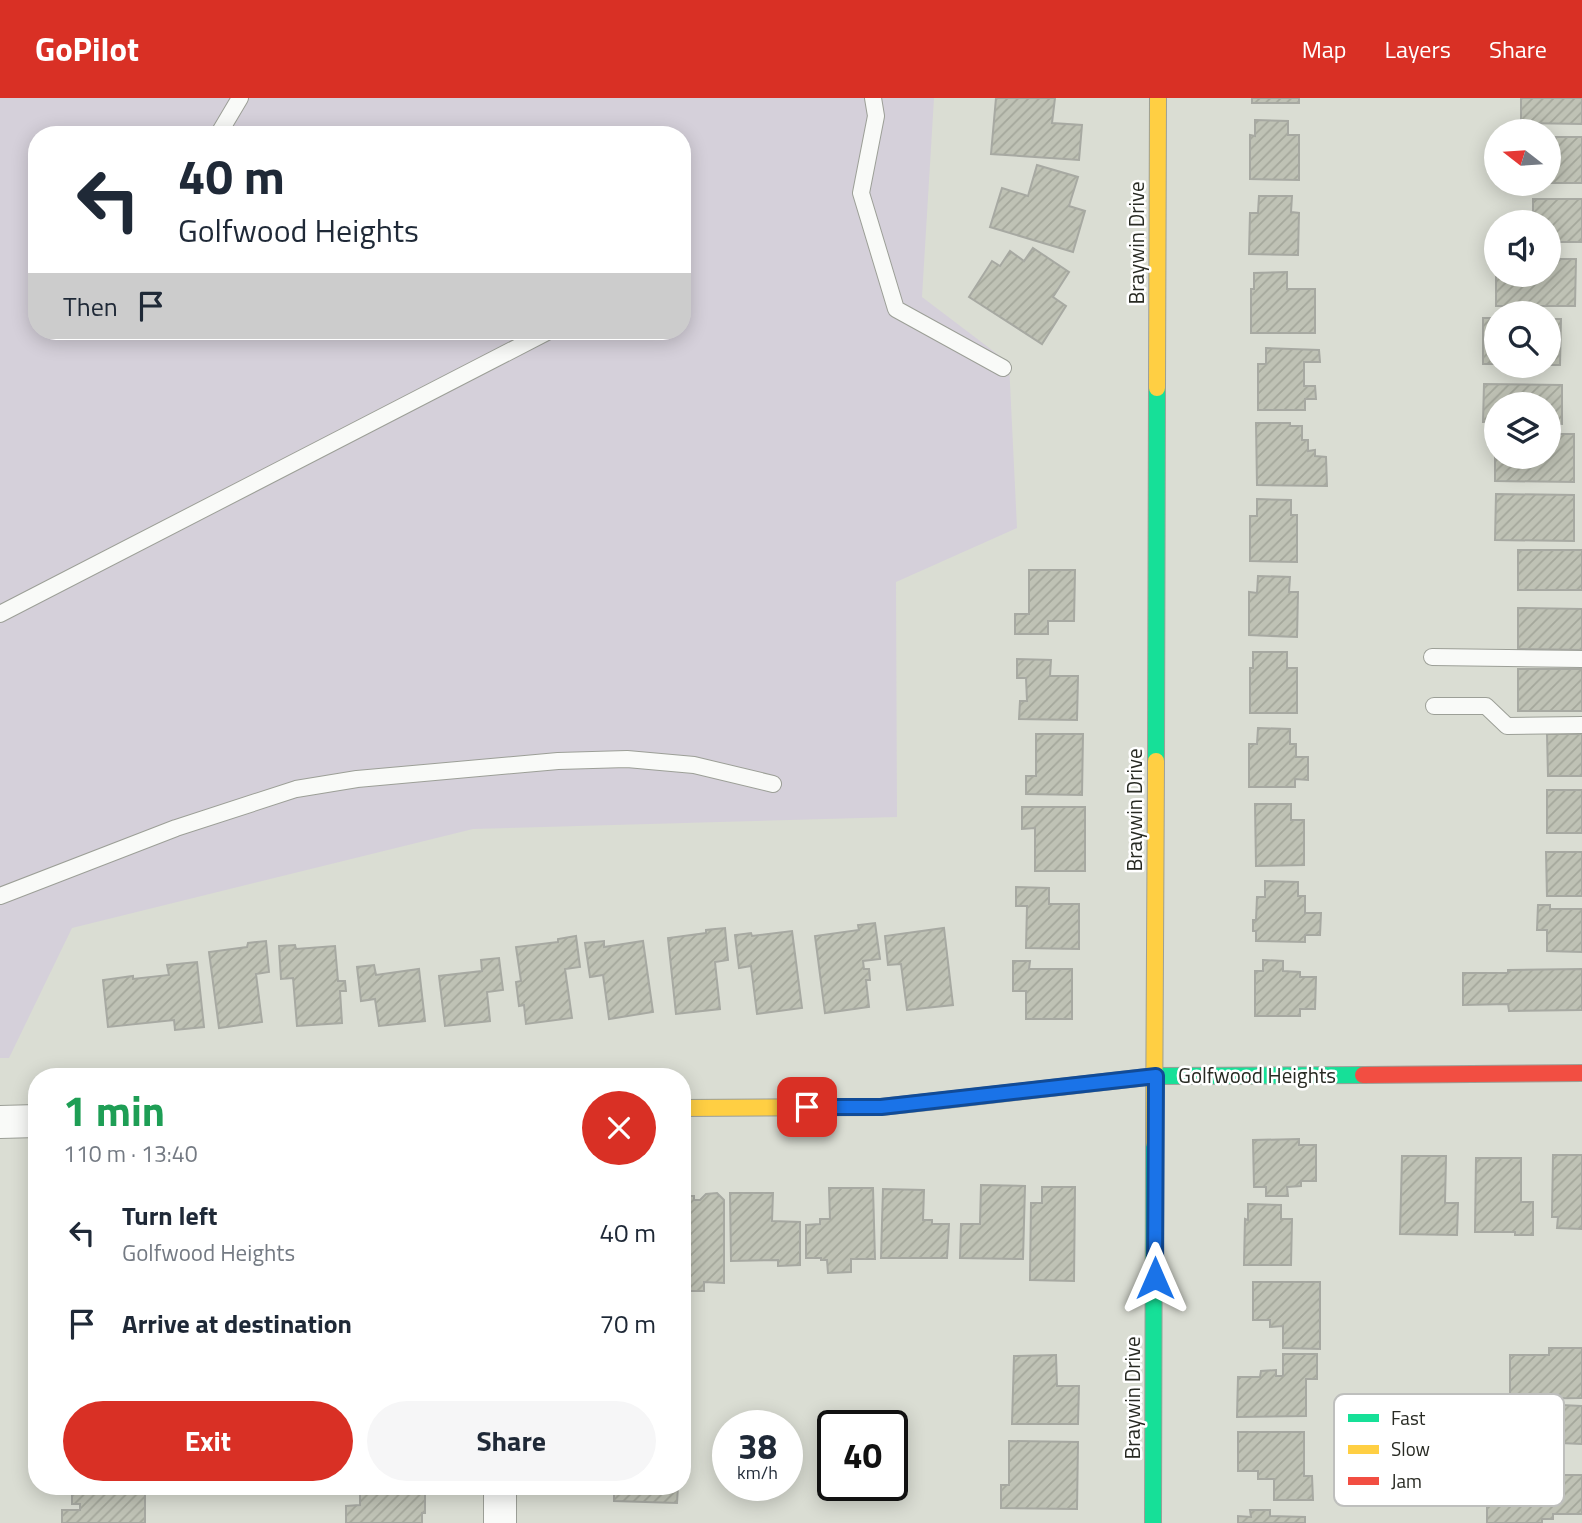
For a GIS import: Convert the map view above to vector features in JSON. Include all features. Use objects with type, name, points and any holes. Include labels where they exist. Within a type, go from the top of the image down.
[{"type":"street","name":"Braywin Drive","points":[[1153,1523],[1158,98]]},
{"type":"street","name":"Golfwood Heights","points":[[691,1108],[881,1107],[1156,1076],[1582,1073]]},
{"type":"street","points":[[0,1122],[28,1121]]},
{"type":"street","points":[[500,1495],[500,1523]]},
{"type":"lane","points":[[223,126],[240,98]]},
{"type":"lane","points":[[873,98],[876,116],[861,193],[896,309],[1003,368]]},
{"type":"lane","points":[[0,614],[532,340]]},
{"type":"lane","points":[[1432,657],[1582,659]]},
{"type":"lane","points":[[1434,706],[1486,706],[1507,726],[1582,725]]},
{"type":"lane","points":[[0,896],[176,828],[296,789],[357,779],[558,761],[627,759],[694,765],[773,784]]},
{"type":"shaded area","points":[[0,98],[934,98],[922,297],[1009,363],[1017,528],[896,582],[897,817],[473,829],[72,928],[9,1058],[0,1058]]},
{"type":"building","points":[[996,98],[1055,98],[1052,123],[1082,125],[1079,160],[991,154]]},
{"type":"building","points":[[1252,98],[1299,98],[1299,103],[1252,103]]},
{"type":"building","points":[[1521,98],[1582,98],[1582,124],[1561,124],[1561,119],[1521,119]]},
{"type":"building","points":[[1255,120],[1288,121],[1288,135],[1299,135],[1299,180],[1250,179],[1250,135],[1255,136]]},
{"type":"building","points":[[1561,137],[1582,137],[1582,183],[1561,183]]},
{"type":"building","points":[[1037,165],[1078,177],[1069,206],[1085,211],[1073,252],[990,227],[1002,188],[1028,196]]},
{"type":"building","points":[[1259,196],[1292,196],[1291,212],[1299,213],[1298,255],[1249,254],[1250,213],[1258,213]]},
{"type":"building","points":[[1533,199],[1582,199],[1582,242],[1561,242],[1561,210],[1533,210]]},
{"type":"building","points":[[1033,248],[1069,272],[1053,297],[1066,306],[1042,344],[969,297],[992,261],[1000,266],[1010,251],[1024,261]]},
{"type":"building","points":[[1561,259],[1576,259],[1575,306],[1561,306],[1561,301],[1496,301],[1496,287],[1561,287]]},
{"type":"building","points":[[1287,272],[1287,289],[1315,289],[1315,333],[1251,333],[1251,289],[1254,289],[1254,273]]},
{"type":"building","points":[[1483,318],[1484,318],[1484,364]]},
{"type":"building","points":[[1266,348],[1319,350],[1320,362],[1304,362],[1304,386],[1315,386],[1316,399],[1305,399],[1305,410],[1258,410],[1258,364],[1266,364]]},
{"type":"building","points":[[1484,384],[1562,385],[1562,424],[1561,392],[1484,392],[1483,422]]},
{"type":"building","points":[[1256,423],[1290,423],[1290,426],[1302,426],[1302,440],[1308,440],[1308,451],[1315,450],[1315,456],[1326,457],[1327,486],[1257,485]]},
{"type":"building","points":[[1561,434],[1574,434],[1574,482],[1495,481],[1495,469],[1561,469]]},
{"type":"building","points":[[1496,494],[1574,495],[1574,541],[1495,540]]},
{"type":"building","points":[[1257,499],[1291,500],[1291,515],[1297,515],[1297,562],[1250,561],[1250,516],[1257,516]]},
{"type":"building","points":[[1518,550],[1582,550],[1582,590],[1518,590]]},
{"type":"building","points":[[1029,570],[1075,570],[1074,621],[1048,621],[1048,634],[1015,634],[1015,614],[1029,614]]},
{"type":"building","points":[[1258,576],[1290,577],[1289,592],[1298,592],[1297,637],[1249,635],[1249,592],[1257,593]]},
{"type":"building","points":[[1518,608],[1582,609],[1582,650],[1518,649]]},
{"type":"building","points":[[1253,652],[1287,652],[1287,668],[1297,668],[1297,713],[1250,713],[1250,668],[1253,668]]},
{"type":"building","points":[[1017,659],[1051,660],[1050,676],[1078,676],[1077,720],[1019,719],[1020,701],[1027,701],[1026,678],[1017,678]]},
{"type":"building","points":[[1518,669],[1582,669],[1582,711],[1518,711]]},
{"type":"building","points":[[1258,728],[1290,729],[1290,744],[1296,744],[1296,757],[1308,757],[1308,780],[1295,779],[1295,787],[1249,787],[1249,744],[1257,744]]},
{"type":"building","points":[[1036,734],[1083,734],[1082,795],[1026,794],[1026,776],[1036,776]]},
{"type":"building","points":[[1547,734],[1582,734],[1582,776],[1548,776]]},
{"type":"building","points":[[1547,790],[1582,790],[1582,833],[1547,833]]},
{"type":"building","points":[[1255,804],[1291,804],[1291,820],[1304,820],[1304,865],[1256,866]]},
{"type":"building","points":[[1022,807],[1085,807],[1085,871],[1035,871],[1035,828],[1022,829]]},
{"type":"building","points":[[1546,852],[1582,852],[1582,896],[1547,896]]},
{"type":"building","points":[[1265,881],[1298,882],[1298,896],[1305,896],[1305,913],[1321,913],[1320,935],[1305,935],[1305,942],[1256,941],[1253,920],[1256,920],[1257,897],[1265,897]]},
{"type":"building","points":[[1016,887],[1049,888],[1049,904],[1079,904],[1079,949],[1026,948],[1027,906],[1016,906]]},
{"type":"building","points":[[1538,905],[1550,905],[1550,909],[1582,909],[1582,952],[1547,951],[1547,930],[1537,930]]},
{"type":"building","points":[[875,923],[880,959],[863,961],[864,969],[869,969],[870,980],[866,980],[869,1007],[825,1013],[815,936],[859,930],[858,925]]},
{"type":"building","points":[[725,928],[728,960],[715,962],[720,1009],[676,1014],[668,938]]},
{"type":"building","points":[[944,928],[953,1005],[907,1010],[901,964],[888,965],[885,936]]},
{"type":"building","points":[[792,931],[802,1008],[757,1014],[751,966],[739,968],[735,935],[751,933],[752,936]]},
{"type":"building","points":[[576,936],[580,967],[565,969],[572,1018],[526,1024],[524,1005],[519,1006],[516,982],[521,981],[516,947],[558,942],[558,939]]},
{"type":"building","points":[[266,941],[269,972],[256,974],[262,1022],[219,1028],[209,952],[247,947],[248,943]]},
{"type":"building","points":[[604,941],[604,947],[643,941],[653,1012],[609,1019],[603,975],[590,977],[585,943]]},
{"type":"building","points":[[295,945],[296,949],[335,946],[338,981],[345,981],[346,991],[340,991],[342,1023],[297,1026],[293,978],[281,979],[279,946]]},
{"type":"building","points":[[499,958],[503,990],[487,992],[490,1021],[445,1026],[439,976],[482,971],[481,960]]},
{"type":"building","points":[[1263,960],[1283,961],[1283,971],[1300,972],[1300,977],[1316,977],[1315,1009],[1300,1009],[1300,1016],[1255,1016],[1255,971],[1263,971]]},
{"type":"building","points":[[1013,961],[1030,961],[1029,969],[1072,969],[1072,1019],[1026,1019],[1026,991],[1013,991]]},
{"type":"building","points":[[197,962],[204,1027],[175,1030],[174,1020],[108,1027],[103,980],[169,975],[167,965]]},
{"type":"building","points":[[374,965],[376,975],[419,969],[425,1021],[379,1026],[375,999],[361,1001],[357,967]]},
{"type":"building","points":[[1582,969],[1582,1010],[1509,1011],[1508,1004],[1463,1005],[1463,973]]},
{"type":"building","points":[[1299,1139],[1299,1145],[1316,1145],[1316,1181],[1301,1181],[1301,1186],[1287,1187],[1288,1196],[1266,1196],[1266,1187],[1254,1187],[1253,1140]]},
{"type":"building","points":[[1553,1155],[1582,1155],[1582,1229],[1557,1228],[1558,1217],[1552,1217]]},
{"type":"building","points":[[1402,1156],[1446,1156],[1445,1203],[1458,1203],[1457,1235],[1400,1234]]},
{"type":"building","points":[[1476,1158],[1521,1158],[1521,1202],[1533,1202],[1533,1235],[1475,1232]]},
{"type":"building","points":[[981,1185],[1025,1186],[1023,1259],[960,1258],[961,1224],[980,1224]]},
{"type":"building","points":[[1042,1187],[1075,1187],[1074,1281],[1030,1280],[1031,1203],[1042,1203]]},
{"type":"building","points":[[829,1188],[873,1188],[875,1259],[851,1259],[851,1272],[828,1273],[827,1260],[806,1258],[806,1225],[820,1224],[820,1219],[830,1219]]},
{"type":"building","points":[[883,1189],[924,1190],[923,1220],[932,1220],[932,1224],[949,1224],[947,1258],[881,1258]]},
{"type":"building","points":[[717,1193],[724,1200],[724,1283],[704,1282],[704,1291],[691,1291],[691,1196],[694,1196],[694,1200],[700,1200],[706,1194]]},
{"type":"building","points":[[730,1193],[773,1193],[772,1221],[800,1222],[800,1265],[778,1266],[778,1260],[731,1261]]},
{"type":"building","points":[[1248,1204],[1281,1205],[1281,1219],[1292,1219],[1291,1265],[1244,1265]]},
{"type":"building","points":[[1253,1282],[1320,1282],[1320,1349],[1283,1348],[1283,1326],[1270,1327],[1270,1320],[1253,1320]]},
{"type":"building","points":[[1549,1348],[1582,1348],[1582,1398],[1564,1398],[1564,1394],[1510,1394],[1510,1355],[1549,1355]]},
{"type":"building","points":[[1283,1354],[1317,1354],[1317,1379],[1306,1379],[1306,1416],[1237,1417],[1238,1377],[1260,1377],[1261,1371],[1276,1370],[1276,1376],[1283,1376]]},
{"type":"building","points":[[1056,1355],[1057,1386],[1079,1386],[1078,1424],[1012,1424],[1014,1356]]},
{"type":"building","points":[[1564,1405],[1582,1406],[1582,1444],[1564,1443]]},
{"type":"building","points":[[1238,1432],[1304,1432],[1304,1476],[1312,1476],[1313,1500],[1274,1500],[1274,1479],[1258,1479],[1258,1471],[1238,1471]]},
{"type":"building","points":[[1009,1441],[1078,1442],[1077,1509],[1001,1508],[1001,1485],[1009,1485]]},
{"type":"building","points":[[1564,1475],[1582,1475],[1582,1514],[1553,1514],[1553,1519],[1542,1519],[1542,1523],[1487,1523],[1487,1506],[1564,1506]]},
{"type":"building","points":[[72,1495],[145,1495],[145,1523],[62,1523],[62,1510],[80,1510],[80,1504],[72,1504]]},
{"type":"building","points":[[360,1495],[425,1495],[422,1523],[346,1523],[346,1506],[360,1505]]},
{"type":"building","points":[[614,1495],[677,1495],[677,1503],[614,1501]]},
{"type":"building","points":[[1250,1510],[1270,1510],[1270,1516],[1305,1517],[1305,1523],[1238,1523],[1238,1516],[1251,1517]]},
{"type":"traffic: fast","points":[[1156,761],[1157,388]]},
{"type":"traffic: fast","points":[[946,1100],[1156,1076],[1363,1075]]},
{"type":"traffic: fast","points":[[1153,1523],[1154,1143]]},
{"type":"traffic: slow","points":[[1157,388],[1158,98]]},
{"type":"traffic: slow","points":[[1154,1143],[1156,761]]},
{"type":"traffic: slow","points":[[691,1108],[881,1107],[946,1100]]},
{"type":"traffic: jam","points":[[1363,1075],[1582,1073]]},
{"type":"route","points":[[807,1107],[881,1107],[1156,1076],[1155,1278]]}]
